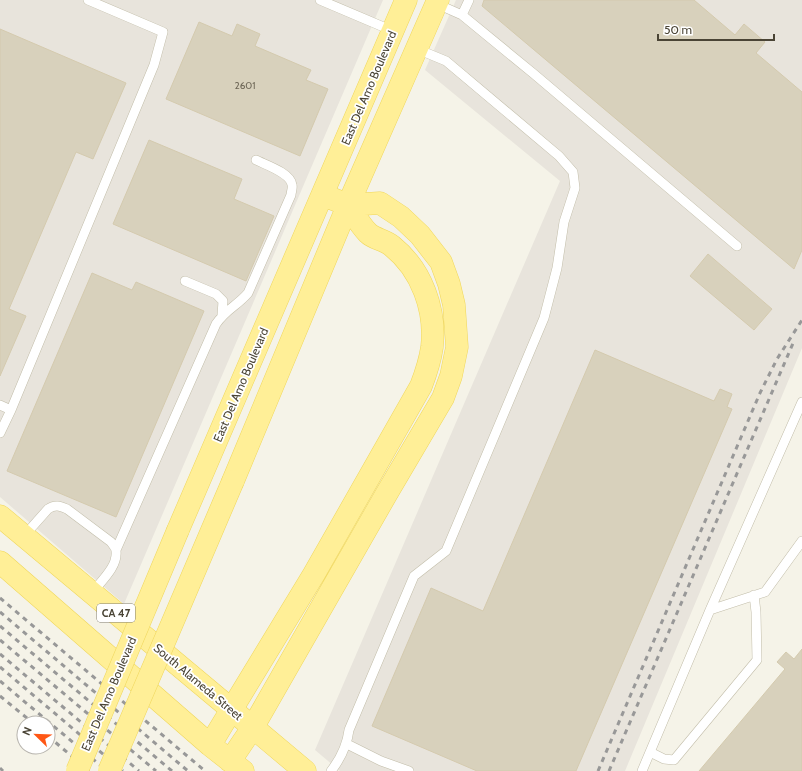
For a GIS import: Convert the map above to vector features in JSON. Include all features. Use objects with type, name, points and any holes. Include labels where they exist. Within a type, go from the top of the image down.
[{"type":"main road","name":"East Del Amo Boulevard","points":[[77,771],[178,530],[406,0]]},
{"type":"main road","points":[[109,771],[233,481],[348,205],[437,2]]},
{"type":"main road","points":[[0,562],[236,766],[253,727],[443,398],[451,376],[457,347],[454,305],[449,284],[441,262],[420,235],[401,217],[380,203],[348,205],[323,194]]},
{"type":"main road","points":[[210,745],[352,506],[421,386],[427,368],[432,348],[432,326],[430,307],[424,289],[418,277],[406,260],[391,245],[368,233],[348,205]]},
{"type":"main road","name":"South Alameda Street","points":[[0,516],[305,771]]},
{"type":"lane","points":[[0,433],[11,410],[154,65],[163,32],[88,0]]},
{"type":"lane","points":[[320,0],[393,31]]},
{"type":"lane","points":[[462,15],[469,0]]},
{"type":"lane","points":[[437,2],[462,15],[737,246]]},
{"type":"lane","points":[[331,771],[347,744],[349,730],[414,576],[446,551],[544,318],[556,268],[564,222],[575,188],[573,172],[559,156],[446,61],[417,49]]},
{"type":"lane","points":[[92,593],[111,569],[116,559],[116,550],[216,324],[222,315],[248,294],[291,195],[292,185],[290,179],[284,173],[256,160]]},
{"type":"lane","points":[[185,281],[216,294],[223,301],[222,315]]},
{"type":"lane","points":[[642,771],[710,610],[802,402]]},
{"type":"lane","points":[[0,405],[11,410]]},
{"type":"lane","points":[[24,536],[48,509],[53,506],[59,506],[67,509],[112,542],[116,550]]},
{"type":"lane","points":[[710,610],[765,592],[802,541]]},
{"type":"lane","points":[[650,752],[664,759],[674,760],[757,660],[756,612],[754,596]]},
{"type":"lane","points":[[347,744],[381,761],[410,771]]},
{"type":"shaded area","points":[[0,0],[383,0],[124,604],[0,497]]},
{"type":"shaded area","points":[[456,0],[802,0],[802,348],[625,771],[340,771],[315,750],[560,181],[425,70]]},
{"type":"building","points":[[484,0],[694,0],[735,35],[744,24],[765,42],[756,53],[802,92],[802,250],[794,269],[482,6]]},
{"type":"building","points":[[199,22],[232,36],[237,24],[260,34],[255,46],[311,70],[306,80],[328,89],[300,156],[166,99]]},
{"type":"building","points":[[0,29],[126,83],[93,159],[76,152],[9,309],[26,316],[0,376]]},
{"type":"building","points":[[149,140],[242,179],[234,199],[274,216],[246,281],[113,224]]},
{"type":"building","points":[[708,254],[772,309],[754,330],[690,276]]},
{"type":"building","points":[[92,273],[132,290],[136,282],[204,311],[116,517],[7,471]]},
{"type":"building","points":[[595,350],[714,401],[720,389],[732,394],[727,407],[732,409],[576,771],[477,771],[372,726],[431,588],[483,611]]},
{"type":"building","points":[[802,649],[802,771],[699,771],[785,669],[777,662],[786,652],[794,659]]},
{"type":"railway","points":[[598,771],[760,393],[777,359],[802,320]]},
{"type":"railway","points":[[609,771],[794,341]]},
{"type":"railway","points":[[0,598],[205,771]]},
{"type":"railway","points":[[0,612],[188,771]]},
{"type":"railway","points":[[0,626],[172,771]]},
{"type":"railway","points":[[0,640],[156,771]]},
{"type":"railway","points":[[0,654],[139,771]]},
{"type":"railway","points":[[0,667],[123,771]]},
{"type":"railway","points":[[0,681],[107,771]]},
{"type":"railway","points":[[0,696],[23,715]]},
{"type":"railway","points":[[56,743],[89,771]]},
{"type":"railway","points":[[0,768],[3,771]]}]
